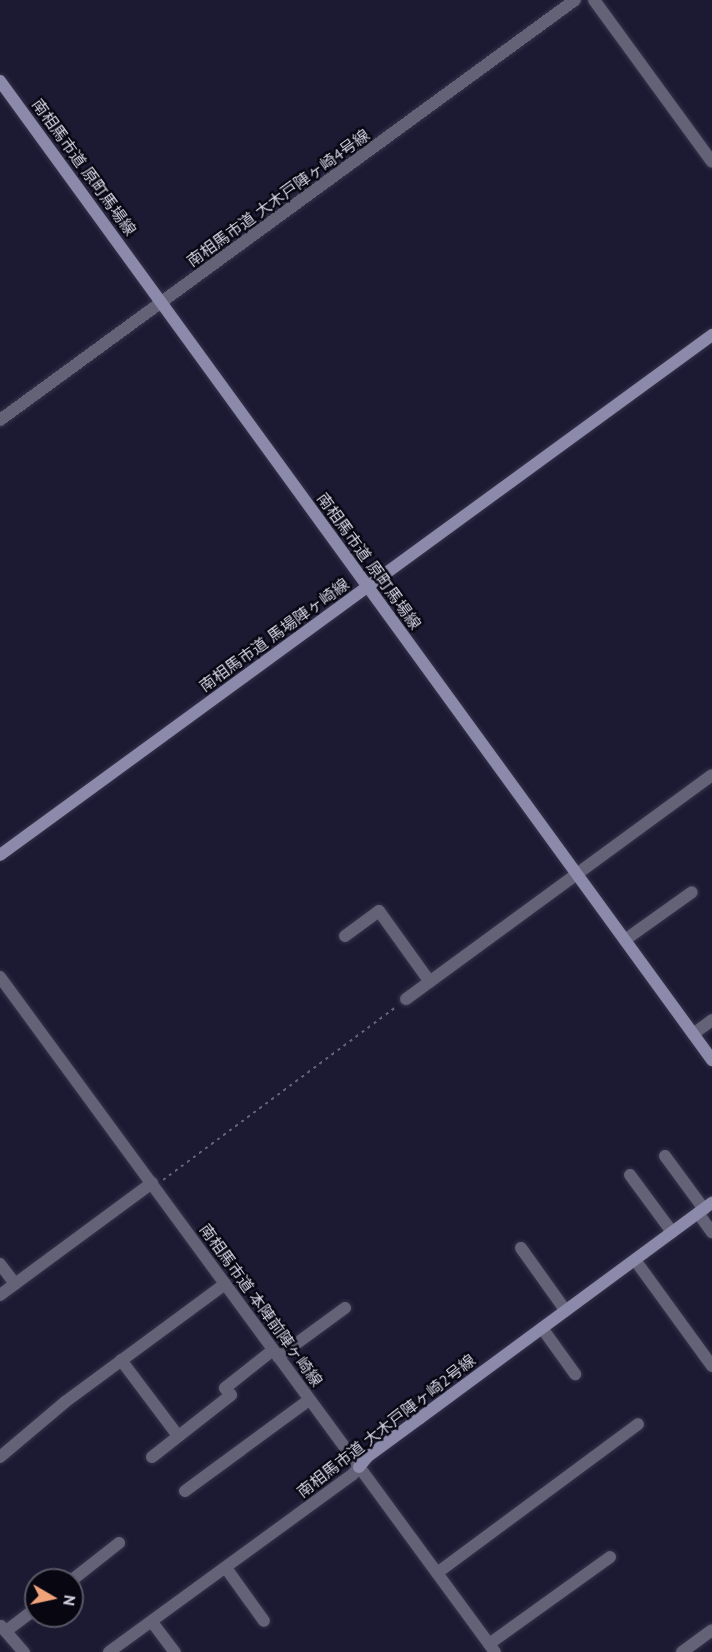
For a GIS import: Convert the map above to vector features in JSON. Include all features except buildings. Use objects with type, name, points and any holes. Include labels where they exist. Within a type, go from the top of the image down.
[{"type":"street","name":"南相馬市道 大木戸陣ヶ崎4号線","points":[[0,420],[162,304],[575,0]]},
{"type":"street","points":[[594,0],[712,162]]},
{"type":"street","name":"南相馬市道 原町馬場線","points":[[0,81],[712,1060]]},
{"type":"street","name":"南相馬市道 馬場陣ヶ崎線","points":[[0,855],[712,335]]},
{"type":"street","points":[[406,999],[712,775]]},
{"type":"street","points":[[625,940],[692,892]]},
{"type":"street","points":[[345,936],[379,911],[430,982]]},
{"type":"street","name":"南相馬市道 本陣前陣ヶ崎線","points":[[0,977],[492,1648]]},
{"type":"street","points":[[693,1034],[712,1020]]},
{"type":"street","points":[[665,1156],[705,1209],[712,1232]]},
{"type":"street","points":[[630,1175],[672,1232]]},
{"type":"street","points":[[0,1295],[152,1183]]},
{"type":"street","name":"南相馬市道 大木戸陣ヶ崎2号線","points":[[109,1652],[353,1474],[367,1457],[705,1209]]},
{"type":"street","points":[[521,1248],[566,1311]]},
{"type":"street","points":[[635,1260],[712,1366]]},
{"type":"street","points":[[0,1264],[15,1284]]},
{"type":"street","points":[[0,1457],[65,1402],[225,1284]]},
{"type":"street","points":[[152,1457],[231,1395],[225,1388],[345,1308]]},
{"type":"street","points":[[542,1328],[575,1374]]},
{"type":"street","points":[[121,1360],[178,1436]]},
{"type":"street","points":[[184,1491],[309,1401]]},
{"type":"street","points":[[437,1573],[638,1424]]},
{"type":"street","points":[[84,1571],[119,1543]]},
{"type":"street","points":[[492,1648],[610,1557]]},
{"type":"street","points":[[226,1568],[264,1621]]},
{"type":"street","points":[[24,1615],[3,1628],[24,1652]]},
{"type":"street","points":[[152,1622],[175,1652]]},
{"type":"street","points":[[682,1652],[712,1630]]},
{"type":"path","points":[[152,1183],[160,1182],[406,999]]}]
